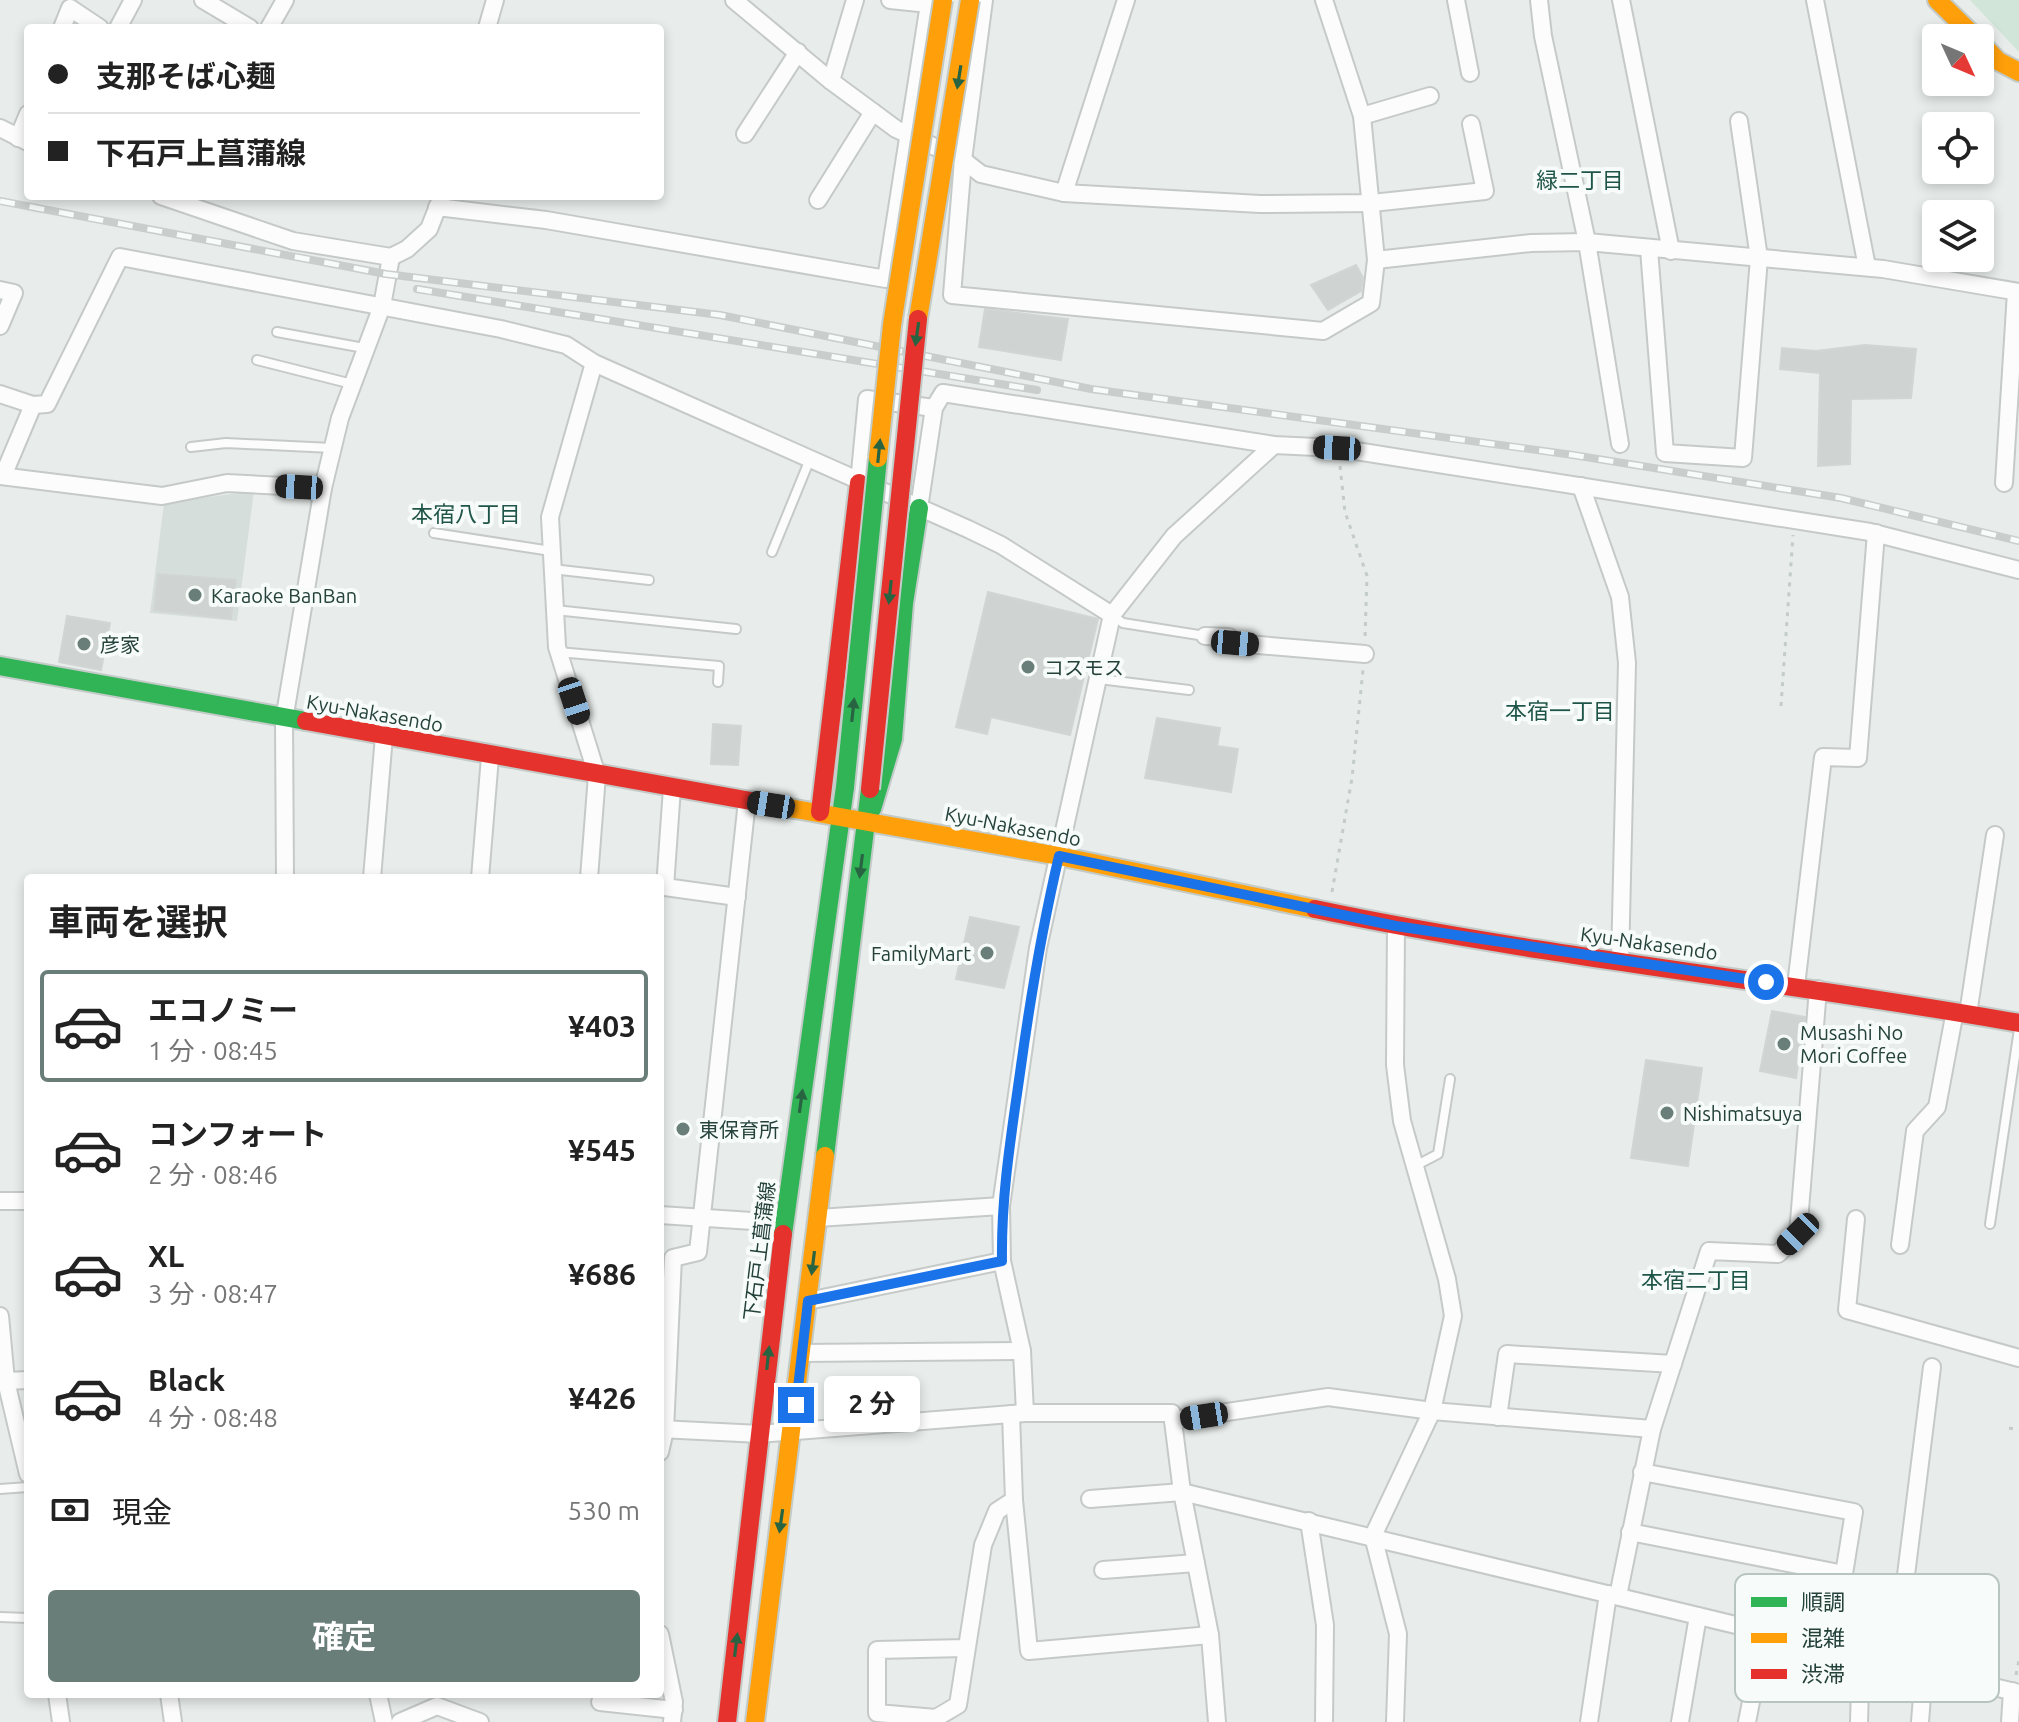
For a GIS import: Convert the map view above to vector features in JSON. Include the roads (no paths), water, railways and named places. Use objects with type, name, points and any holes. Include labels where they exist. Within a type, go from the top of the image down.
[{"type":"main road","points":[[755,1722],[870,789],[916,332],[970,0]]},
{"type":"main road","points":[[1937,0],[1962,24]]},
{"type":"main road","name":"下石戸上菖蒲線","points":[[727,1722],[784,1223],[842,817],[892,325],[934,1]]},
{"type":"main road","points":[[1994,57],[2019,72]]},
{"type":"main road","points":[[820,812],[859,483]]},
{"type":"main road","points":[[866,821],[888,774],[900,704],[903,614],[919,508]]},
{"type":"main road","name":"Kyu-Nakasendo","points":[[0,666],[490,757],[1059,856],[1396,926],[1620,962],[1818,989],[2019,1023]]},
{"type":"street","points":[[120,24],[133,0]]},
{"type":"street","points":[[203,0],[243,24]]},
{"type":"street","points":[[271,24],[285,0]]},
{"type":"street","points":[[488,24],[495,0]]},
{"type":"street","points":[[734,0],[831,81],[910,136],[963,160],[981,174],[1064,193],[1260,204],[1372,203],[1485,191],[1471,124]]},
{"type":"street","points":[[831,81],[855,0]]},
{"type":"street","points":[[173,200],[293,241],[391,257],[407,249],[429,229],[440,202],[886,279],[934,1],[890,0]]},
{"type":"street","points":[[984,0],[963,160],[952,295],[1323,331],[1371,303],[1376,260],[1362,116],[1324,0]]},
{"type":"street","points":[[1064,193],[1126,0]]},
{"type":"street","points":[[1456,0],[1470,73]]},
{"type":"street","points":[[1539,0],[1543,36],[1587,242],[1620,444]]},
{"type":"street","points":[[1621,0],[1671,251]]},
{"type":"street","points":[[1815,0],[1867,267]]},
{"type":"street","points":[[62,24],[64,4],[94,24]]},
{"type":"street","points":[[745,134],[798,52]]},
{"type":"street","points":[[1362,116],[1430,96]]},
{"type":"street","points":[[818,200],[873,112]]},
{"type":"street","points":[[1649,249],[1665,453],[1743,458],[1759,258],[1739,121]]},
{"type":"street","points":[[0,128],[23,140]]},
{"type":"street","points":[[1376,260],[1531,243],[1587,242],[1867,267],[2017,292],[2004,483]]},
{"type":"street","points":[[0,394],[33,405],[47,404],[120,257],[382,306],[566,345],[594,363],[1001,545],[1112,615]]},
{"type":"street","points":[[285,874],[284,720],[323,488],[352,384],[382,306],[391,257]]},
{"type":"street","points":[[0,290],[14,293],[0,326]]},
{"type":"street","points":[[589,874],[597,775],[558,652],[550,517],[594,363]]},
{"type":"street","points":[[919,508],[934,408],[943,393],[1274,445],[1337,448],[1876,533],[2019,570]]},
{"type":"street","points":[[859,483],[867,399],[934,408]]},
{"type":"street","points":[[33,405],[1,476],[162,496],[227,483],[323,488]]},
{"type":"street","points":[[1210,1635],[1029,1651],[1014,1500],[1022,1351],[1002,1261],[1001,1206],[1038,948],[1112,615],[1174,536],[1274,445]]},
{"type":"street","points":[[1581,486],[1620,597],[1627,663],[1620,962]]},
{"type":"street","points":[[1796,986],[1823,757],[1858,758],[1876,533]]},
{"type":"street","points":[[1205,636],[1229,637],[1235,643],[1365,654]]},
{"type":"street","points":[[372,874],[384,736]]},
{"type":"street","points":[[480,874],[490,757]]},
{"type":"street","points":[[672,788],[665,887],[737,897]]},
{"type":"street","points":[[664,1380],[673,1258],[698,1252],[703,1218],[747,801]]},
{"type":"street","points":[[1900,1245],[1915,1131],[1937,1107],[1962,1012],[1995,835]]},
{"type":"street","points":[[1395,1722],[1398,1634],[1373,1536],[1432,1411],[1453,1316],[1417,1165],[1402,1121],[1395,1065],[1396,926]]},
{"type":"street","points":[[1589,1722],[1613,1595],[1652,1429],[1709,1251],[1778,1254],[1798,1234],[1818,989]]},
{"type":"street","points":[[0,1201],[24,1201]]},
{"type":"street","points":[[818,1218],[1001,1206]]},
{"type":"street","points":[[664,1215],[784,1223]]},
{"type":"street","points":[[1856,1219],[1847,1310],[2019,1358]]},
{"type":"street","points":[[808,1301],[1002,1261]]},
{"type":"street","points":[[0,1316],[6,1413],[24,1463]]},
{"type":"street","points":[[802,1353],[1022,1351]]},
{"type":"street","points":[[1498,1417],[1507,1354],[1673,1364]]},
{"type":"street","points":[[1906,1574],[1932,1367]]},
{"type":"street","points":[[6,1381],[24,1380]]},
{"type":"street","points":[[1173,1420],[1328,1397],[1432,1411],[1652,1429]]},
{"type":"street","points":[[664,1430],[760,1434],[1018,1414],[1172,1413],[1182,1492],[1210,1635],[1217,1722]]},
{"type":"street","points":[[1630,1532],[1844,1574],[1854,1512],[1642,1472]]},
{"type":"street","points":[[1090,1499],[1182,1492],[1735,1624]]},
{"type":"street","points":[[965,1648],[877,1650],[877,1713],[936,1720],[958,1705],[986,1535],[997,1511],[1014,1500]]},
{"type":"street","points":[[1309,1521],[1325,1625],[1324,1722]]},
{"type":"street","points":[[1103,1570],[1196,1563]]},
{"type":"street","points":[[1680,1722],[1698,1616]]},
{"type":"street","points":[[600,1702],[673,1716],[664,1661]]},
{"type":"street","points":[[2010,1722],[2016,1692]]},
{"type":"street","points":[[58,1698],[61,1722]]},
{"type":"street","points":[[170,1698],[173,1722]]},
{"type":"street","points":[[379,1698],[384,1722]]},
{"type":"street","points":[[400,1722],[440,1700],[480,1722]]},
{"type":"street","points":[[1747,1722],[1751,1702]]},
{"type":"street","points":[[1859,1722],[1860,1702]]},
{"type":"street","points":[[1920,1722],[1922,1702]]},
{"type":"lane","points":[[277,332],[364,348]]},
{"type":"lane","points":[[257,360],[352,384]]},
{"type":"lane","points":[[191,447],[226,443],[332,448]]},
{"type":"lane","points":[[772,552],[810,459]]},
{"type":"lane","points":[[434,533],[551,551]]},
{"type":"lane","points":[[552,569],[649,580]]},
{"type":"lane","points":[[555,610],[736,629]]},
{"type":"lane","points":[[1112,615],[1123,623],[1205,636]]},
{"type":"lane","points":[[558,652],[719,666],[718,682]]},
{"type":"lane","points":[[1099,679],[1189,690]]},
{"type":"lane","points":[[1990,1224],[2019,1029]]},
{"type":"lane","points":[[1417,1165],[1438,1154],[1450,1079]]},
{"type":"lane","points":[[0,1489],[24,1487]]},
{"type":"lane","points":[[0,1617],[24,1618]]},
{"type":"railway","points":[[0,201],[386,274],[720,315],[1091,389],[1573,455],[1841,498],[2019,541]]},
{"type":"railway","points":[[417,289],[1037,390]]},
{"type":"place","name":"Karaoke BanBan","points":[[195,595]]},
{"type":"place","name":"彦家","points":[[84,644]]},
{"type":"place","name":"コスモス","points":[[1028,667]]},
{"type":"place","name":"FamilyMart","points":[[987,953]]},
{"type":"place","name":"Musashi No Mori Coffee","points":[[1784,1044]]},
{"type":"place","name":"Nishimatsuya","points":[[1667,1113]]},
{"type":"place","name":"東保育所","points":[[683,1129]]},
{"type":"district","name":"緑二丁目","points":[[1580,179]]},
{"type":"district","name":"本宿八丁目","points":[[466,513]]},
{"type":"district","name":"本宿一丁目","points":[[1560,710]]},
{"type":"district","name":"本宿二丁目","points":[[1696,1279]]}]
